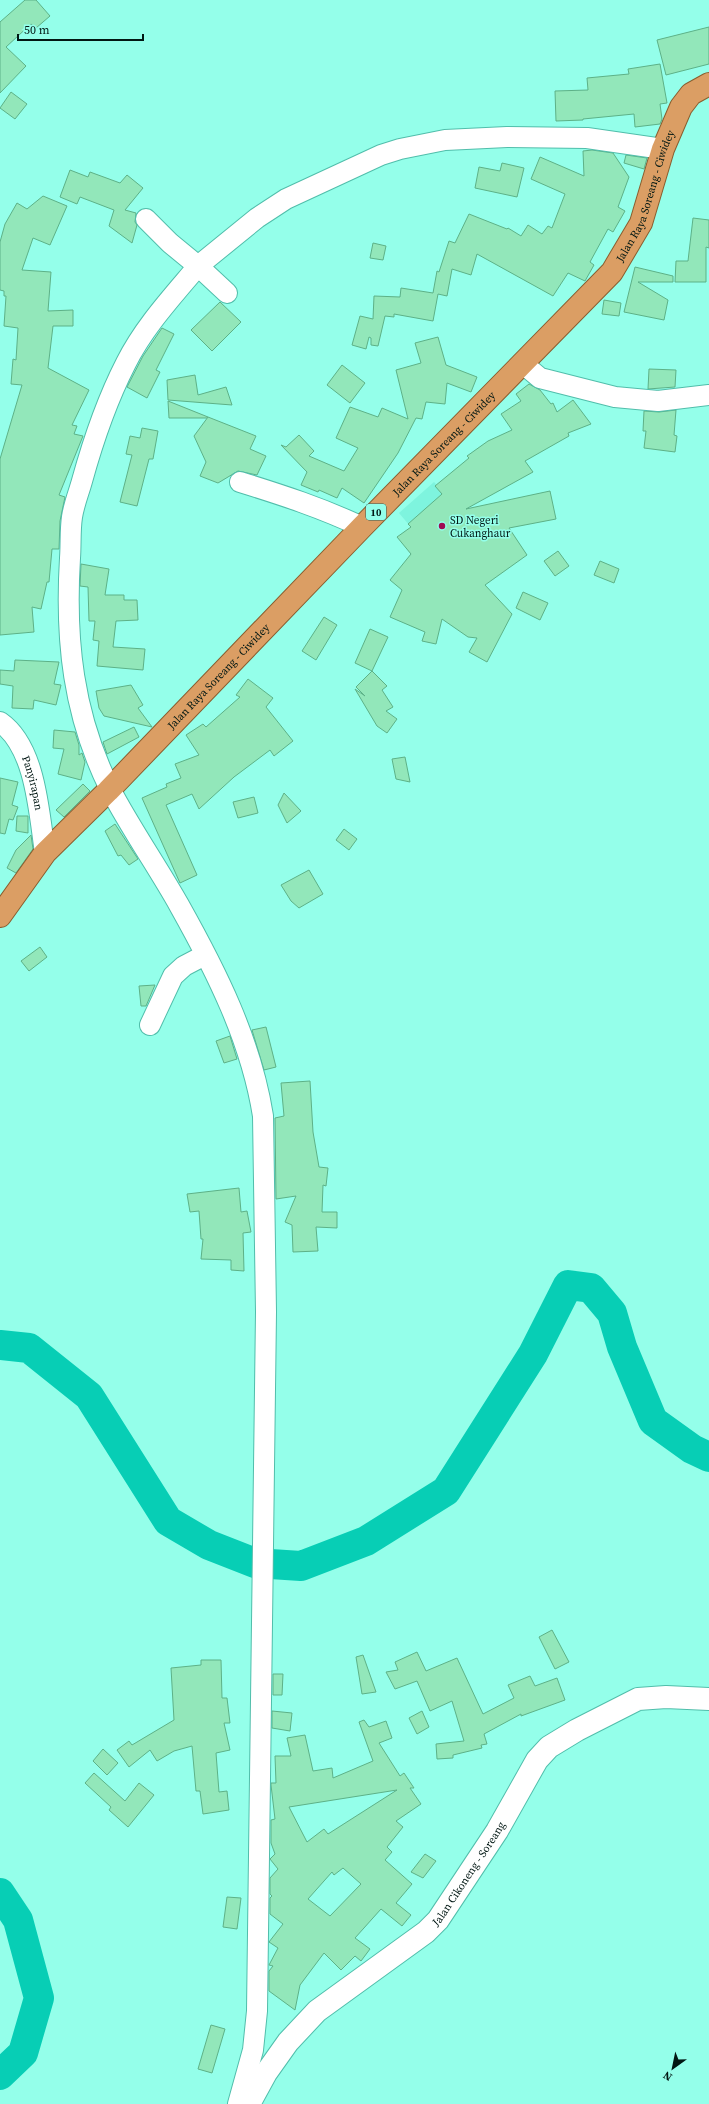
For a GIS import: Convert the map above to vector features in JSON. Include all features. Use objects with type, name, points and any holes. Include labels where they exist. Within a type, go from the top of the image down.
[{"type":"highway","name":"Jalan Raya Soreang - Ciwidey","points":[[0,916],[45,853],[110,789],[522,362],[581,306],[612,272],[641,223],[663,150],[681,107],[691,94],[709,84]]},
{"type":"street","points":[[238,2104],[253,2050],[257,2011],[266,1312],[263,1116],[258,1087],[250,1059],[230,1004],[180,906],[110,789],[89,740],[70,659],[68,603],[72,517],[89,455],[110,398],[126,362],[161,310],[198,266],[257,218],[286,199],[381,155],[445,140],[522,137],[587,138],[663,150]]},
{"type":"street","points":[[146,218],[170,243],[227,293]]},
{"type":"street","points":[[522,362],[540,378],[615,397],[658,401],[709,395]]},
{"type":"street","points":[[240,482],[292,497],[329,511],[362,527]]},
{"type":"street","name":"Panyirapan","points":[[0,722],[16,736],[24,750],[36,795],[45,853]]},
{"type":"street","points":[[150,1025],[173,976],[184,966],[205,955]]},
{"type":"street","name":"Jalan Cikoneng - Soreang","points":[[249,2104],[266,2073],[288,2042],[317,2011],[426,1932],[438,1920],[497,1831],[537,1760],[549,1747],[577,1730],[638,1699],[666,1697],[709,1699]]},
{"type":"shaded area","name":"SD Negeri Cukanghaur","points":[[434,482],[487,539],[448,571],[399,513]]},
{"type":"building","points":[[25,0],[36,0],[50,16],[36,28],[31,24],[6,47],[26,66],[0,93],[0,22]]},
{"type":"building","points":[[709,27],[709,64],[666,75],[657,40]]},
{"type":"building","points":[[660,64],[667,103],[660,104],[662,119],[660,124],[635,127],[634,114],[583,120],[556,121],[555,91],[588,90],[587,78],[629,74],[628,69]]},
{"type":"building","points":[[11,92],[27,104],[15,119],[0,108]]},
{"type":"building","points":[[592,150],[613,153],[629,177],[618,207],[625,211],[613,232],[608,229],[590,262],[594,265],[585,281],[568,273],[553,296],[477,254],[471,275],[452,269],[447,296],[438,294],[433,321],[394,314],[394,317],[385,316],[378,346],[371,345],[371,338],[369,337],[366,349],[352,345],[360,316],[373,319],[374,296],[400,297],[401,288],[433,293],[437,271],[439,272],[449,241],[455,243],[469,214],[507,229],[508,228],[521,236],[528,225],[542,234],[548,226],[552,228],[565,194],[531,179],[540,157],[584,176],[583,151]]},
{"type":"building","points":[[626,155],[647,158],[644,169],[624,163]]},
{"type":"building","points":[[502,163],[524,168],[517,197],[475,188],[479,167],[500,171]]},
{"type":"building","points":[[70,170],[88,177],[90,172],[120,183],[127,175],[143,188],[125,210],[136,213],[135,222],[137,225],[132,243],[109,226],[114,210],[80,197],[77,204],[60,197]]},
{"type":"building","points":[[43,196],[67,206],[50,245],[33,238],[22,270],[51,272],[48,311],[73,310],[73,326],[53,326],[48,368],[89,390],[72,425],[77,426],[74,434],[83,436],[59,495],[65,497],[60,521],[59,549],[52,549],[49,582],[47,582],[41,609],[32,607],[34,632],[0,635],[0,459],[22,385],[11,384],[13,359],[16,360],[18,328],[4,326],[6,296],[4,296],[4,291],[0,290],[0,242],[5,224],[17,203],[27,209]]},
{"type":"building","points":[[693,218],[709,220],[709,248],[706,247],[706,282],[675,282],[676,261],[688,261]]},
{"type":"building","points":[[373,243],[386,246],[383,260],[370,258]]},
{"type":"building","points":[[635,267],[673,276],[673,282],[638,282],[668,300],[664,320],[624,312]]},
{"type":"building","points":[[604,300],[621,303],[619,316],[602,314]]},
{"type":"building","points":[[220,302],[241,322],[212,351],[191,330]]},
{"type":"building","points":[[162,328],[174,334],[156,370],[160,372],[147,398],[127,387],[143,356]]},
{"type":"building","points":[[438,337],[446,365],[477,377],[471,392],[447,383],[445,404],[426,402],[422,419],[416,418],[398,453],[364,503],[342,488],[337,498],[319,490],[318,492],[301,485],[307,472],[281,445],[286,447],[299,435],[314,451],[309,456],[344,471],[358,448],[336,438],[350,407],[378,417],[382,408],[408,419],[396,370],[421,363],[415,343]]},
{"type":"building","points":[[342,365],[365,383],[350,403],[327,385]]},
{"type":"building","points":[[649,369],[676,370],[675,387],[648,389]]},
{"type":"building","points":[[195,375],[198,395],[226,387],[232,405],[168,400],[167,380]]},
{"type":"building","points":[[529,384],[540,390],[551,404],[553,403],[557,412],[573,400],[591,424],[568,433],[569,436],[525,461],[533,472],[466,509],[550,491],[556,519],[509,528],[527,555],[485,585],[512,614],[487,662],[469,652],[477,638],[468,637],[442,619],[436,644],[422,641],[425,632],[390,617],[402,590],[390,580],[411,554],[397,537],[411,527],[408,524],[442,494],[435,486],[469,458],[467,456],[488,441],[512,430],[501,414],[521,401],[516,394]]},
{"type":"building","points":[[168,401],[208,417],[208,418],[169,418]]},
{"type":"building","points":[[676,410],[674,435],[677,436],[675,452],[644,448],[646,431],[643,431],[644,411],[659,412]]},
{"type":"building","points":[[208,417],[256,436],[250,449],[266,456],[257,475],[238,471],[218,483],[200,476],[206,462],[194,436]]},
{"type":"building","points":[[142,428],[158,431],[153,459],[149,459],[137,506],[120,502],[132,455],[126,454],[130,436],[140,438]]},
{"type":"building","points":[[558,551],[569,566],[555,576],[544,561]]},
{"type":"building","points":[[600,561],[619,569],[614,583],[594,575]]},
{"type":"building","points":[[81,564],[109,569],[105,595],[124,595],[124,600],[137,600],[138,620],[116,621],[113,647],[145,649],[143,670],[97,666],[99,641],[93,640],[95,621],[89,621],[88,587],[80,586]]},
{"type":"building","points":[[523,592],[548,603],[540,620],[516,608]]},
{"type":"building","points":[[324,617],[337,625],[316,660],[302,651]]},
{"type":"building","points":[[370,629],[388,637],[372,671],[355,663]]},
{"type":"building","points":[[15,660],[59,662],[54,684],[61,685],[56,705],[34,700],[33,709],[12,708],[13,686],[0,684],[0,670],[14,671]]},
{"type":"building","points":[[372,671],[387,686],[382,690],[393,707],[386,711],[397,719],[387,733],[377,726],[355,689],[365,696],[356,687]]},
{"type":"building","points":[[248,679],[273,698],[266,707],[293,741],[274,756],[270,750],[234,777],[199,809],[192,794],[166,805],[197,875],[180,883],[142,798],[167,787],[166,784],[181,778],[175,764],[199,755],[186,735],[203,724],[206,727],[240,697],[236,695]]},
{"type":"building","points":[[131,685],[143,705],[138,708],[152,727],[104,716],[99,708],[96,691]]},
{"type":"building","points":[[134,727],[139,737],[107,754],[103,742]]},
{"type":"building","points":[[54,730],[75,732],[79,745],[79,755],[82,753],[85,762],[81,780],[58,774],[64,749],[53,748]]},
{"type":"building","points":[[405,757],[410,782],[396,779],[392,759]]},
{"type":"building","points":[[0,778],[18,782],[12,805],[18,807],[13,820],[9,819],[5,834],[0,833]]},
{"type":"building","points":[[83,784],[90,791],[64,817],[56,810]]},
{"type":"building","points":[[284,793],[301,811],[287,823],[278,805]]},
{"type":"building","points":[[254,797],[258,813],[238,818],[233,802]]},
{"type":"building","points":[[17,816],[28,816],[28,833],[16,831]]},
{"type":"building","points":[[115,824],[138,859],[129,865],[121,855],[118,856],[105,831]]},
{"type":"building","points":[[344,829],[357,839],[349,850],[336,840]]},
{"type":"building","points":[[31,835],[33,849],[16,873],[7,868],[16,850]]},
{"type":"building","points":[[309,870],[323,894],[299,908],[291,901],[281,885]]},
{"type":"building","points":[[40,947],[47,957],[29,971],[21,961]]},
{"type":"building","points":[[155,985],[146,1006],[141,1006],[139,986]]},
{"type":"building","points":[[266,1027],[276,1067],[264,1070],[252,1030]]},
{"type":"building","points":[[230,1036],[237,1059],[224,1063],[216,1041]]},
{"type":"building","points":[[310,1081],[313,1132],[319,1167],[328,1168],[326,1186],[323,1185],[322,1212],[337,1212],[337,1228],[316,1227],[318,1251],[293,1252],[292,1225],[285,1222],[296,1196],[276,1199],[275,1118],[284,1116],[281,1083]]},
{"type":"building","points":[[239,1188],[241,1212],[247,1211],[251,1232],[243,1233],[244,1271],[231,1270],[231,1260],[201,1259],[203,1239],[201,1239],[199,1211],[190,1212],[187,1194]]},
{"type":"building","points":[[552,1630],[569,1662],[555,1669],[539,1637]]},
{"type":"building","points":[[417,1652],[426,1671],[457,1658],[483,1714],[514,1698],[508,1685],[530,1676],[535,1686],[557,1678],[565,1700],[521,1716],[521,1714],[484,1734],[487,1744],[481,1745],[482,1748],[453,1755],[453,1758],[437,1759],[436,1744],[464,1741],[452,1701],[430,1711],[417,1681],[395,1689],[386,1672],[398,1670],[395,1662]]},
{"type":"building","points":[[363,1655],[376,1692],[362,1694],[356,1657]]},
{"type":"building","points":[[201,1660],[221,1660],[222,1698],[227,1698],[230,1723],[224,1723],[230,1750],[216,1753],[219,1792],[227,1791],[229,1810],[203,1814],[200,1791],[196,1791],[192,1746],[174,1751],[157,1761],[150,1750],[129,1767],[117,1750],[129,1741],[132,1745],[174,1720],[171,1668],[201,1665]]},
{"type":"building","points":[[273,1674],[283,1674],[282,1695],[273,1695]]},
{"type":"building","points":[[272,1711],[292,1713],[290,1731],[272,1728]]},
{"type":"building","points":[[422,1711],[429,1727],[417,1734],[409,1718]]},
{"type":"building","points":[[364,1720],[369,1727],[386,1721],[392,1738],[379,1743],[400,1776],[404,1773],[414,1788],[410,1788],[421,1804],[396,1821],[403,1827],[387,1847],[392,1852],[385,1860],[412,1884],[396,1903],[411,1915],[402,1926],[381,1909],[355,1938],[370,1949],[361,1961],[355,1956],[341,1970],[324,1953],[300,1985],[295,2010],[269,1991],[269,1971],[273,1966],[269,1965],[278,1948],[269,1942],[283,1924],[270,1914],[270,1898],[272,1896],[270,1894],[270,1878],[278,1869],[270,1859],[275,1854],[271,1843],[271,1820],[275,1819],[271,1783],[276,1783],[275,1756],[291,1756],[287,1738],[305,1735],[313,1771],[332,1768],[333,1778],[373,1761],[359,1722]],"holes":[[[397,1790],[328,1834],[324,1829],[307,1842],[289,1807]],[[343,1868],[361,1884],[330,1916],[308,1899],[332,1872],[334,1875]]]},
{"type":"building","points":[[103,1749],[118,1763],[107,1775],[93,1761]]},
{"type":"building","points":[[94,1773],[125,1801],[139,1783],[154,1795],[128,1827],[109,1810],[111,1807],[85,1783]]},
{"type":"building","points":[[425,1854],[436,1861],[423,1878],[411,1872]]},
{"type":"building","points":[[227,1897],[241,1898],[237,1929],[223,1927]]},
{"type":"building","points":[[211,2025],[225,2029],[212,2073],[198,2069]]},
{"type":"waterway","points":[[0,1345],[29,1348],[89,1396],[168,1521],[209,1545],[255,1563],[301,1566],[366,1541],[446,1491],[533,1354],[568,1285],[591,1288],[612,1313],[622,1347],[653,1421],[692,1449],[709,1457]]},
{"type":"waterway","points":[[0,1893],[18,1920],[39,1998],[23,2053],[0,2075]]},
{"type":"place","name":"SD Negeri Cukanghaur","points":[[442,526]]}]
